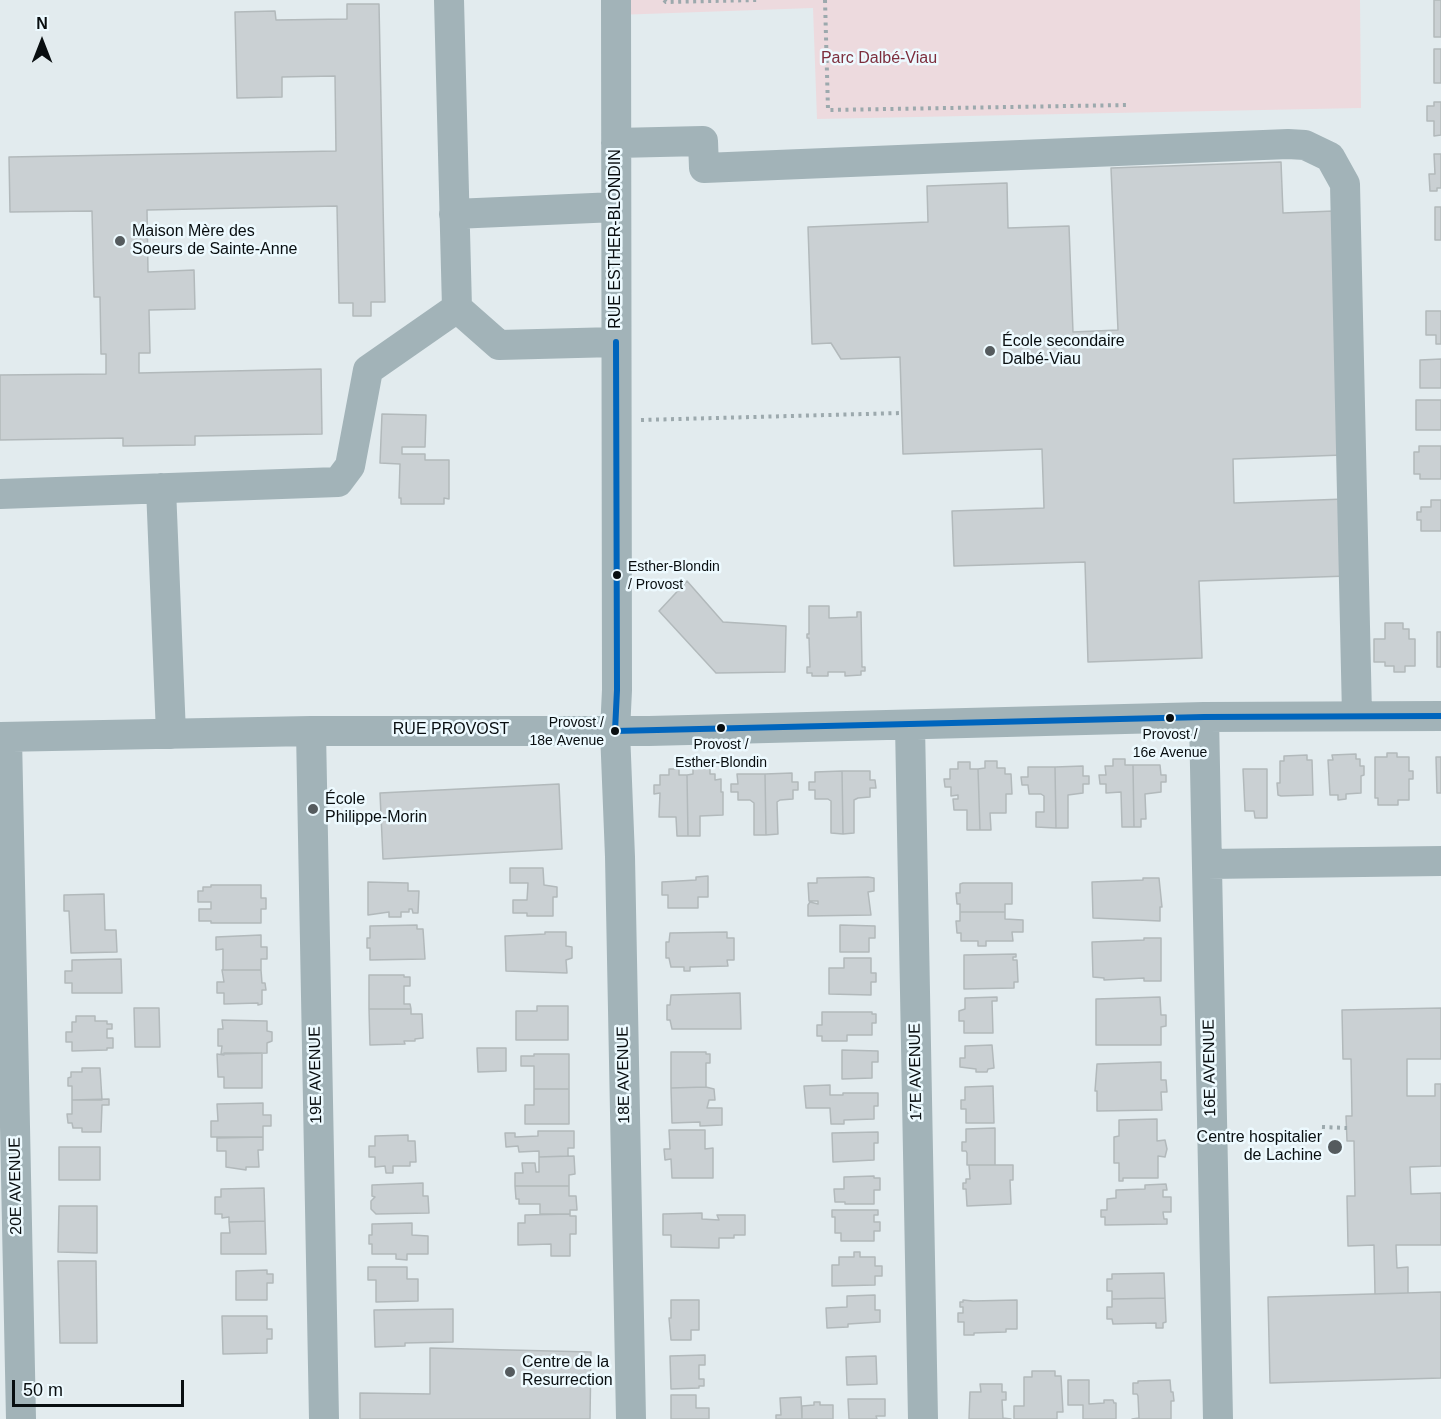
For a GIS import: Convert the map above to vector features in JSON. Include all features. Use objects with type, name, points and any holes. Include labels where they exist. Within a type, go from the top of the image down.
[{"type":"street","points":[[449,0],[457,308],[499,345],[616,342]]},
{"type":"street","name":"RUE ESTHER-BLONDIN","points":[[615,731],[617,690],[616,0]]},
{"type":"street","points":[[616,143],[703,141],[704,168],[1288,144],[1305,146],[1330,157],[1345,184],[1357,715]]},
{"type":"street","points":[[454,214],[616,207]]},
{"type":"street","points":[[0,494],[338,482],[350,466],[368,370],[457,308]]},
{"type":"street","points":[[161,488],[171,734]]},
{"type":"street","name":"RUE PROVOST","points":[[4,737],[311,731],[615,731],[1204,717],[1441,716]]},
{"type":"street","name":"16E AVENUE","points":[[1204,717],[1218,1419]]},
{"type":"street","name":"17E AVENUE","points":[[910,725],[923,1419]]},
{"type":"street","name":"19E AVENUE","points":[[311,731],[324,1419]]},
{"type":"street","name":"18E AVENUE","points":[[615,731],[620,857],[631,1419]]},
{"type":"street","name":"20E AVENUE","points":[[4,737],[21,1419]]},
{"type":"street","points":[[1207,864],[1441,861]]},
{"type":"path","points":[[664,0],[666,2],[757,0]]},
{"type":"path","points":[[825,0],[828,110],[1129,105]]},
{"type":"path","points":[[616,420],[902,413]]},
{"type":"path","points":[[1322,1127],[1347,1128]]},
{"type":"green space","name":"Parc Dalbé-Viau","points":[[616,0],[1360,0],[1361,108],[817,119],[813,8],[616,15]]},
{"type":"building","points":[[1434,0],[1441,0],[1441,37],[1434,37]]},
{"type":"building","name":"Maison Mère des Soeurs de Sainte-Anne","points":[[347,4],[379,4],[385,302],[371,302],[371,316],[353,316],[353,303],[339,303],[337,206],[147,210],[148,272],[194,270],[195,309],[149,310],[150,353],[139,353],[139,373],[321,369],[322,434],[195,436],[195,445],[123,446],[123,438],[0,440],[0,375],[106,374],[106,354],[101,354],[100,297],[94,297],[92,211],[10,212],[9,157],[336,151],[335,76],[282,77],[282,97],[237,98],[235,12],[275,11],[276,20],[347,19]]},
{"type":"building","points":[[1434,49],[1441,49],[1441,83],[1434,83]]},
{"type":"building","points":[[1434,102],[1441,102],[1441,135],[1434,136],[1434,121],[1427,121],[1427,106],[1434,106]]},
{"type":"building","points":[[1434,154],[1441,154],[1441,188],[1437,188],[1437,191],[1430,191],[1429,174],[1435,174]]},
{"type":"building","name":"École secondaire Dalbé-Viau","points":[[1281,162],[1283,213],[1334,211],[1343,455],[1233,459],[1234,503],[1345,499],[1348,576],[1199,581],[1202,658],[1088,662],[1085,562],[954,566],[952,511],[1044,508],[1042,449],[903,454],[900,357],[841,359],[831,343],[812,344],[808,227],[928,222],[927,186],[1007,183],[1008,228],[1069,226],[1073,332],[1118,330],[1111,168]]},
{"type":"building","points":[[1435,207],[1441,207],[1441,240],[1435,240]]},
{"type":"building","points":[[1426,311],[1441,311],[1441,344],[1436,344],[1436,335],[1426,335]]},
{"type":"building","points":[[1441,359],[1441,388],[1420,388],[1420,360]]},
{"type":"building","points":[[1416,400],[1441,400],[1441,430],[1416,430]]},
{"type":"building","points":[[382,414],[426,415],[425,447],[402,447],[402,454],[425,454],[425,460],[449,460],[449,499],[444,498],[444,504],[401,504],[401,498],[399,498],[400,464],[380,463]]},
{"type":"building","points":[[1419,446],[1441,446],[1441,479],[1420,479],[1420,474],[1414,474],[1414,452],[1419,452]]},
{"type":"building","points":[[1431,500],[1441,500],[1441,531],[1421,531],[1421,520],[1417,520],[1417,512],[1421,512],[1421,507],[1431,507]]},
{"type":"building","points":[[687,581],[723,622],[786,626],[785,672],[716,673],[659,611]]},
{"type":"building","points":[[809,606],[829,606],[829,618],[857,617],[857,612],[861,612],[862,667],[865,667],[865,671],[861,671],[861,675],[845,676],[845,672],[828,672],[828,676],[812,676],[812,673],[807,673],[807,667],[810,667],[809,638],[807,638]]},
{"type":"building","points":[[1385,623],[1403,623],[1403,629],[1409,629],[1409,639],[1415,639],[1415,666],[1405,666],[1405,672],[1394,672],[1394,666],[1385,666],[1385,662],[1374,662],[1374,639],[1385,639]]},
{"type":"building","points":[[1437,632],[1441,632],[1441,667],[1437,667]]},
{"type":"building","points":[[1387,753],[1397,753],[1397,757],[1409,757],[1409,771],[1413,771],[1413,779],[1409,779],[1409,800],[1398,800],[1398,805],[1378,805],[1378,798],[1375,798],[1375,757],[1387,757]]},
{"type":"building","points":[[1356,754],[1356,759],[1360,759],[1360,766],[1364,766],[1364,775],[1361,776],[1361,793],[1346,794],[1346,799],[1338,800],[1338,795],[1330,795],[1328,760],[1333,760],[1332,755]]},
{"type":"building","points":[[1307,755],[1307,760],[1312,760],[1313,795],[1278,795],[1280,761],[1284,761],[1284,756]]},
{"type":"building","points":[[1436,757],[1441,757],[1441,793],[1437,793]]},
{"type":"building","points":[[1113,759],[1125,759],[1125,765],[1133,765],[1134,827],[1122,827],[1121,792],[1106,793],[1106,784],[1100,784],[1099,775],[1106,775],[1105,766],[1113,766]]},
{"type":"building","points":[[985,761],[997,761],[997,768],[1005,768],[1005,774],[1011,774],[1012,794],[1006,794],[1006,813],[990,813],[991,830],[980,830],[978,769],[985,768]]},
{"type":"building","points":[[958,762],[970,762],[970,769],[978,769],[980,830],[967,830],[967,810],[954,810],[953,799],[958,799],[958,795],[951,796],[951,787],[945,787],[944,779],[950,779],[950,769],[958,769]]},
{"type":"building","points":[[1133,765],[1160,765],[1161,775],[1166,775],[1166,782],[1161,782],[1161,792],[1145,794],[1146,819],[1141,819],[1141,827],[1134,827]]},
{"type":"building","points":[[1083,766],[1083,776],[1089,776],[1089,784],[1083,784],[1083,793],[1068,795],[1068,828],[1056,828],[1055,767]]},
{"type":"building","points":[[693,767],[710,767],[710,774],[715,774],[715,780],[721,779],[721,792],[723,792],[723,815],[700,816],[700,836],[688,836],[687,775],[693,774]]},
{"type":"building","points":[[1028,767],[1055,767],[1056,828],[1036,827],[1036,812],[1044,812],[1044,796],[1029,794],[1028,785],[1022,785],[1021,777],[1028,777]]},
{"type":"building","points":[[669,769],[679,769],[679,775],[687,775],[688,836],[677,836],[676,817],[659,817],[660,793],[654,794],[654,785],[660,785],[660,775],[669,775]]},
{"type":"building","points":[[1243,769],[1267,769],[1267,818],[1255,818],[1254,811],[1245,811]]},
{"type":"building","points":[[842,771],[843,834],[831,833],[831,801],[815,799],[815,790],[809,790],[809,782],[815,782],[815,772]]},
{"type":"building","points":[[842,771],[870,771],[870,780],[875,780],[876,788],[870,788],[870,797],[854,800],[854,833],[843,834]]},
{"type":"building","points":[[792,773],[792,782],[798,782],[798,790],[793,790],[793,799],[777,802],[778,834],[766,835],[765,774]]},
{"type":"building","points":[[737,774],[765,774],[766,835],[754,835],[754,803],[750,800],[738,800],[738,792],[731,792],[731,784],[738,784]]},
{"type":"building","points":[[559,784],[562,849],[383,859],[380,793]]},
{"type":"building","points":[[510,868],[543,868],[544,885],[557,887],[557,897],[553,897],[553,916],[527,916],[527,913],[513,913],[513,900],[527,900],[528,883],[510,883]]},
{"type":"building","points":[[708,876],[708,897],[698,897],[698,908],[668,908],[668,895],[662,895],[662,882],[696,880],[696,877]]},
{"type":"building","points":[[817,878],[874,878],[874,891],[868,892],[871,915],[808,916],[810,902],[818,904],[818,901],[809,901],[808,883],[817,883]]},
{"type":"building","points":[[1143,878],[1159,878],[1162,907],[1160,907],[1160,921],[1093,918],[1092,882],[1143,880]]},
{"type":"building","points":[[368,882],[408,883],[408,891],[419,891],[418,913],[413,913],[412,909],[409,909],[409,912],[401,912],[401,917],[389,917],[389,912],[368,915]]},
{"type":"building","points":[[1012,883],[1012,904],[1005,904],[1005,912],[960,912],[956,893],[960,893],[960,884]]},
{"type":"building","points":[[211,885],[261,885],[261,898],[266,898],[266,909],[261,909],[261,923],[199,921],[199,909],[211,909],[211,902],[198,902],[198,891],[203,891],[203,887],[211,887]]},
{"type":"building","points":[[104,894],[105,930],[116,930],[117,952],[71,953],[69,911],[64,911],[64,895]]},
{"type":"building","points":[[960,912],[1005,912],[1005,919],[1023,920],[1023,932],[1012,932],[1013,941],[986,941],[986,946],[978,946],[978,941],[961,941],[961,933],[957,933],[956,921],[960,921]]},
{"type":"building","points":[[417,925],[417,929],[423,929],[425,959],[370,960],[367,938],[370,938],[370,926]]},
{"type":"building","points":[[840,925],[875,926],[875,938],[869,938],[869,952],[840,952]]},
{"type":"building","points":[[545,932],[566,932],[566,946],[572,947],[572,958],[566,960],[567,973],[506,971],[505,936],[545,934]]},
{"type":"building","points":[[727,932],[727,938],[734,938],[734,960],[727,960],[728,966],[690,967],[690,971],[684,971],[684,967],[671,967],[669,958],[666,958],[666,942],[669,942],[670,933]]},
{"type":"building","points":[[261,935],[261,947],[267,947],[267,959],[261,959],[261,970],[222,970],[223,949],[216,950],[216,937]]},
{"type":"building","points":[[1144,938],[1161,938],[1161,981],[1144,981],[1144,978],[1104,980],[1104,978],[1093,977],[1092,942],[1144,940]]},
{"type":"building","points":[[1016,954],[1013,960],[1017,960],[1018,982],[1014,982],[1014,988],[964,989],[964,955]]},
{"type":"building","points":[[844,958],[871,958],[871,973],[876,973],[876,982],[871,982],[871,995],[829,994],[829,968],[844,968]]},
{"type":"building","points":[[121,959],[122,993],[72,993],[72,983],[65,983],[65,971],[72,971],[72,960]]},
{"type":"building","points":[[222,970],[261,970],[262,983],[265,983],[266,990],[262,990],[262,1004],[224,1004],[224,993],[217,993],[217,982],[224,982]]},
{"type":"building","points":[[369,975],[410,977],[410,986],[404,986],[404,1004],[410,1004],[411,1009],[369,1009]]},
{"type":"building","points":[[740,993],[741,1029],[672,1029],[670,1020],[667,1020],[667,1005],[670,1005],[671,995]]},
{"type":"building","points":[[997,997],[997,1001],[992,1001],[993,1033],[964,1033],[964,1021],[959,1021],[959,1011],[965,1009],[965,998]]},
{"type":"building","points":[[1160,997],[1161,1015],[1166,1015],[1166,1026],[1161,1027],[1161,1045],[1096,1045],[1096,999]]},
{"type":"building","points":[[537,1006],[568,1006],[568,1040],[516,1040],[516,1011],[537,1011]]},
{"type":"building","points":[[134,1008],[159,1008],[160,1047],[135,1047]]},
{"type":"building","points":[[1441,1008],[1441,1059],[1407,1059],[1407,1096],[1435,1096],[1435,1084],[1441,1084],[1441,1166],[1410,1167],[1411,1194],[1441,1193],[1441,1245],[1396,1245],[1397,1268],[1408,1267],[1408,1293],[1375,1294],[1374,1245],[1348,1246],[1347,1196],[1355,1196],[1354,1141],[1347,1141],[1346,1116],[1352,1116],[1351,1059],[1343,1059],[1342,1010]]},
{"type":"building","points":[[369,1009],[411,1009],[411,1014],[422,1014],[423,1038],[404,1041],[405,1044],[370,1045]]},
{"type":"building","points":[[822,1012],[872,1012],[876,1014],[876,1023],[872,1023],[872,1035],[847,1035],[847,1041],[822,1041],[822,1036],[817,1036],[817,1025],[822,1025]]},
{"type":"building","points":[[76,1016],[95,1016],[95,1021],[107,1021],[107,1024],[112,1024],[112,1029],[107,1029],[107,1038],[113,1038],[113,1048],[72,1051],[72,1042],[66,1042],[66,1032],[72,1032],[72,1022],[76,1022]]},
{"type":"building","points":[[222,1020],[267,1021],[267,1031],[272,1032],[272,1041],[267,1043],[267,1053],[221,1054],[222,1046],[218,1046],[218,1029],[223,1029]]},
{"type":"building","points":[[992,1045],[994,1068],[988,1069],[987,1072],[976,1072],[976,1069],[960,1067],[960,1058],[965,1058],[965,1046]]},
{"type":"building","points":[[477,1048],[506,1048],[506,1071],[478,1072]]},
{"type":"building","points":[[842,1050],[878,1051],[878,1062],[872,1062],[872,1078],[842,1079]]},
{"type":"building","points":[[671,1052],[710,1054],[710,1063],[706,1063],[706,1087],[671,1088]]},
{"type":"building","points":[[224,1053],[262,1053],[262,1088],[224,1088],[224,1077],[218,1077],[217,1054],[224,1055]]},
{"type":"building","points":[[534,1054],[569,1054],[569,1089],[534,1089],[534,1066],[521,1066],[521,1056],[534,1056]]},
{"type":"building","points":[[1161,1062],[1161,1080],[1166,1080],[1167,1092],[1161,1092],[1162,1110],[1097,1111],[1097,1091],[1095,1091],[1097,1064]]},
{"type":"building","points":[[82,1068],[100,1068],[102,1100],[72,1100],[72,1086],[68,1086],[68,1078],[71,1077],[71,1072],[82,1072]]},
{"type":"building","points":[[830,1085],[830,1095],[878,1093],[878,1106],[874,1106],[874,1119],[844,1120],[844,1124],[831,1124],[830,1108],[806,1108],[804,1086]]},
{"type":"building","points":[[993,1086],[994,1123],[966,1123],[966,1109],[961,1109],[961,1100],[965,1100],[965,1087]]},
{"type":"building","points":[[706,1087],[714,1089],[715,1100],[709,1100],[707,1108],[722,1108],[722,1125],[700,1126],[700,1122],[672,1123],[671,1088]]},
{"type":"building","points":[[534,1089],[569,1089],[569,1124],[525,1124],[525,1105],[534,1105]]},
{"type":"building","points":[[109,1099],[109,1105],[102,1105],[101,1132],[82,1132],[82,1128],[73,1128],[72,1123],[68,1123],[67,1114],[72,1114],[72,1100]]},
{"type":"building","points":[[263,1103],[263,1115],[271,1115],[271,1126],[263,1126],[263,1137],[211,1137],[211,1121],[218,1121],[217,1104]]},
{"type":"building","points":[[1157,1119],[1157,1141],[1165,1140],[1167,1149],[1165,1157],[1158,1156],[1158,1178],[1123,1178],[1123,1181],[1119,1181],[1119,1163],[1114,1163],[1114,1137],[1119,1136],[1119,1120]]},
{"type":"building","points":[[995,1128],[995,1165],[967,1165],[967,1153],[962,1151],[962,1142],[966,1142],[966,1129]]},
{"type":"building","points":[[669,1130],[705,1130],[705,1149],[713,1148],[713,1178],[672,1178],[671,1159],[665,1160],[664,1149],[670,1149]]},
{"type":"building","points":[[538,1131],[574,1131],[574,1148],[568,1148],[568,1156],[539,1157],[539,1151],[519,1152],[518,1146],[506,1147],[505,1133],[515,1133],[515,1137],[538,1136]]},
{"type":"building","points":[[878,1132],[878,1143],[874,1143],[874,1160],[833,1162],[832,1133]]},
{"type":"building","points":[[408,1135],[408,1141],[415,1141],[416,1162],[410,1162],[410,1166],[393,1166],[393,1173],[386,1173],[385,1166],[375,1167],[375,1157],[369,1157],[369,1146],[375,1146],[375,1136]]},
{"type":"building","points":[[263,1137],[263,1150],[258,1150],[259,1167],[246,1167],[246,1170],[226,1167],[226,1151],[217,1151],[217,1138]]},
{"type":"building","points":[[59,1147],[100,1147],[100,1180],[59,1180]]},
{"type":"building","points":[[574,1156],[575,1174],[569,1175],[569,1186],[515,1186],[515,1173],[523,1173],[522,1163],[535,1163],[536,1172],[539,1172],[539,1157]]},
{"type":"building","points":[[969,1165],[1013,1165],[1013,1180],[1010,1180],[1011,1204],[967,1206],[966,1189],[963,1189],[963,1183],[966,1183],[966,1179],[970,1179]]},
{"type":"building","points":[[874,1176],[874,1178],[880,1178],[880,1190],[874,1190],[874,1204],[835,1202],[834,1189],[844,1189],[844,1177]]},
{"type":"building","points":[[423,1183],[423,1196],[428,1196],[429,1213],[376,1214],[371,1209],[371,1201],[375,1197],[372,1196],[372,1185]]},
{"type":"building","points":[[1166,1184],[1167,1190],[1163,1190],[1163,1197],[1171,1197],[1171,1212],[1163,1212],[1167,1224],[1105,1225],[1105,1217],[1101,1217],[1101,1210],[1107,1210],[1107,1199],[1116,1198],[1116,1190],[1145,1189],[1145,1185]]},
{"type":"building","points":[[515,1186],[569,1186],[569,1196],[576,1196],[577,1210],[570,1210],[570,1214],[540,1214],[540,1204],[519,1204],[519,1199],[516,1199]]},
{"type":"building","points":[[264,1188],[265,1221],[229,1222],[229,1217],[222,1218],[222,1214],[215,1214],[215,1197],[221,1197],[221,1189]]},
{"type":"building","points":[[59,1206],[97,1206],[97,1253],[58,1252]]},
{"type":"building","points":[[832,1210],[878,1210],[878,1215],[874,1215],[874,1222],[880,1222],[880,1231],[874,1231],[874,1241],[841,1241],[841,1233],[835,1233],[835,1217],[832,1217]]},
{"type":"building","points":[[702,1213],[702,1219],[719,1220],[717,1215],[745,1215],[745,1235],[719,1238],[719,1248],[671,1247],[671,1235],[663,1235],[663,1214]]},
{"type":"building","points":[[570,1214],[570,1216],[576,1216],[576,1234],[570,1234],[570,1256],[551,1256],[551,1244],[518,1245],[518,1223],[525,1223],[525,1215]]},
{"type":"building","points":[[265,1221],[266,1254],[221,1254],[221,1233],[230,1233],[229,1222]]},
{"type":"building","points":[[412,1223],[412,1235],[428,1236],[428,1254],[407,1254],[407,1260],[396,1259],[396,1254],[372,1254],[369,1235],[372,1235],[372,1224]]},
{"type":"building","points":[[854,1252],[860,1252],[860,1257],[875,1257],[875,1266],[882,1266],[882,1276],[875,1276],[875,1285],[832,1286],[832,1265],[839,1265],[839,1257],[854,1257]]},
{"type":"building","points":[[58,1261],[96,1261],[97,1343],[60,1343]]},
{"type":"building","points":[[368,1267],[407,1267],[407,1279],[418,1279],[418,1301],[376,1302],[376,1280],[368,1280]]},
{"type":"building","points":[[267,1270],[267,1274],[273,1274],[273,1283],[267,1283],[267,1300],[236,1300],[236,1271]]},
{"type":"building","points":[[1164,1273],[1165,1298],[1112,1299],[1112,1291],[1107,1291],[1107,1279],[1112,1279],[1112,1274]]},
{"type":"building","points":[[1441,1292],[1441,1378],[1270,1383],[1268,1297]]},
{"type":"building","points":[[875,1295],[875,1310],[880,1310],[880,1322],[827,1328],[826,1308],[847,1307],[847,1296]]},
{"type":"building","points":[[1165,1298],[1166,1322],[1163,1323],[1163,1328],[1156,1328],[1156,1323],[1113,1324],[1112,1319],[1107,1319],[1107,1307],[1112,1307],[1112,1299]]},
{"type":"building","points":[[671,1300],[699,1300],[699,1330],[691,1330],[691,1340],[671,1340],[669,1318],[671,1318]]},
{"type":"building","points":[[963,1300],[1017,1300],[1017,1329],[964,1335],[964,1322],[958,1322],[958,1313],[963,1313],[960,1302]]},
{"type":"building","points":[[453,1309],[453,1342],[405,1343],[405,1346],[375,1347],[374,1310]]},
{"type":"building","points":[[222,1316],[267,1316],[267,1329],[272,1329],[272,1339],[267,1339],[267,1353],[223,1354]]},
{"type":"building","name":"Centre de la Resurrection","points":[[430,1348],[591,1352],[590,1419],[360,1419],[360,1393],[430,1394]]},
{"type":"building","points":[[705,1355],[705,1365],[699,1365],[699,1379],[704,1379],[704,1386],[671,1389],[670,1356]]},
{"type":"building","points":[[876,1356],[877,1384],[847,1385],[846,1357]]},
{"type":"building","points":[[1032,1371],[1055,1371],[1055,1376],[1061,1376],[1063,1412],[1057,1412],[1057,1419],[1014,1419],[1014,1406],[1024,1406],[1024,1377],[1032,1377]]},
{"type":"building","points":[[1068,1380],[1089,1380],[1089,1404],[1113,1400],[1116,1403],[1116,1419],[1083,1419],[1083,1405],[1068,1405]]},
{"type":"building","points":[[1170,1380],[1174,1401],[1171,1401],[1171,1419],[1132,1419],[1139,1418],[1138,1396],[1133,1394],[1133,1383]]},
{"type":"building","points":[[980,1384],[1002,1384],[1002,1392],[1006,1392],[1006,1400],[1002,1400],[1003,1418],[1011,1419],[969,1419],[970,1392],[981,1392]]},
{"type":"building","points":[[671,1395],[696,1395],[696,1408],[709,1408],[709,1419],[671,1419]]},
{"type":"building","points":[[801,1397],[802,1419],[776,1419],[776,1415],[781,1415],[780,1398]]},
{"type":"building","points":[[848,1399],[885,1399],[885,1416],[876,1416],[877,1419],[849,1419]]},
{"type":"building","points":[[814,1402],[820,1402],[820,1405],[833,1405],[833,1419],[802,1419],[802,1406],[814,1405]]},
{"type":"transit line","points":[[616,342],[617,690],[615,731],[1204,717],[1441,716]]},
{"type":"place","name":"Maison Mère des Soeurs de Sainte-Anne","points":[[120,241]]},
{"type":"place","name":"École secondaire Dalbé-Viau","points":[[990,351]]},
{"type":"place","name":"Esther-Blondin / Provost","points":[[617,575]]},
{"type":"place","name":"Provost / 16e Avenue","points":[[1170,718]]},
{"type":"place","name":"Provost / Esther-Blondin","points":[[721,728]]},
{"type":"place","name":"Provost / 18e Avenue","points":[[615,731]]},
{"type":"place","name":"École Philippe-Morin","points":[[313,809]]},
{"type":"place","name":"Centre hospitalier de Lachine","points":[[1335,1147]]},
{"type":"place","name":"Centre de la Resurrection","points":[[510,1372]]}]
